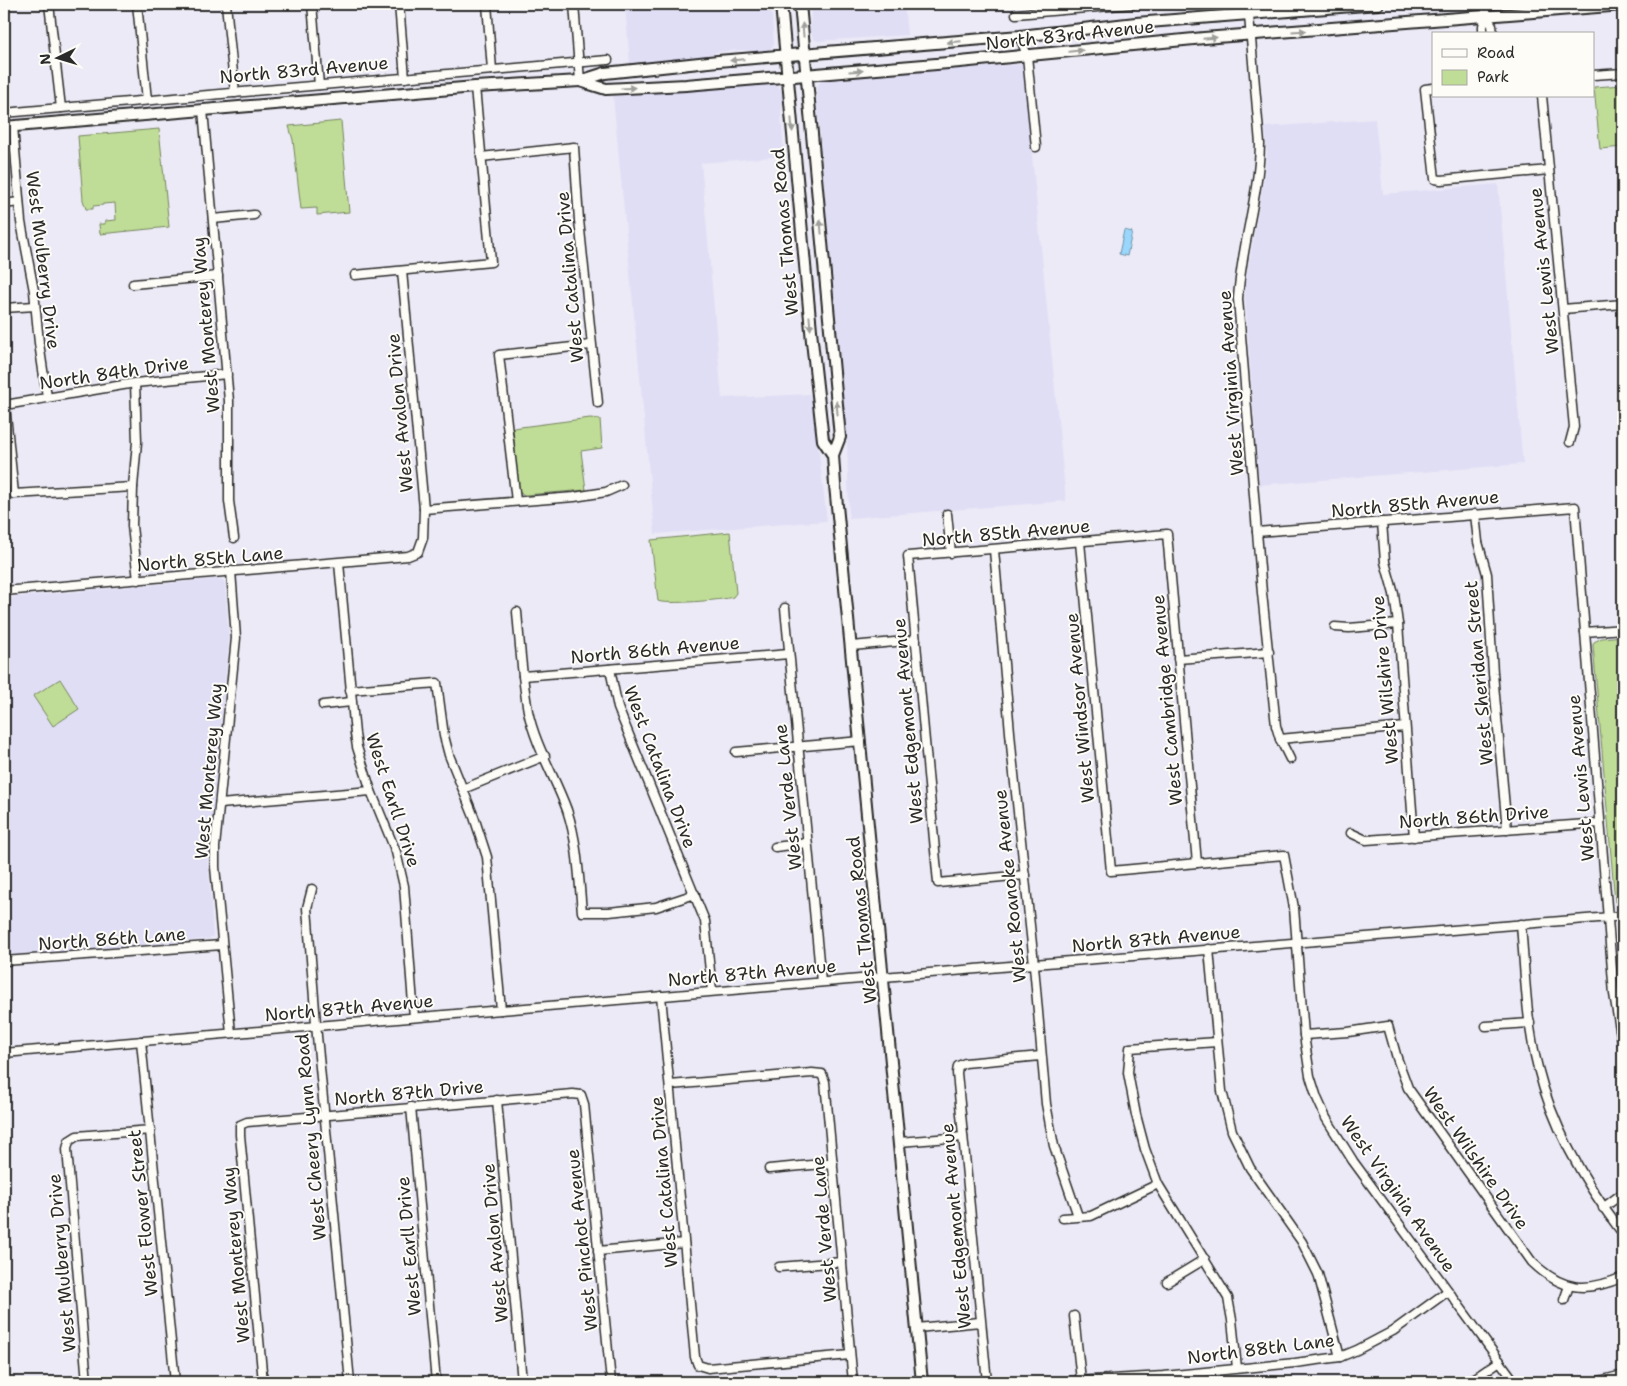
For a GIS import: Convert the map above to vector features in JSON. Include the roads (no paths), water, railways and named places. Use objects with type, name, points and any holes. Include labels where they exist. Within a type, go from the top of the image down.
[{"type":"main road","name":"West Thomas Road","points":[[780,4],[823,440],[833,455]]},
{"type":"main road","name":"West Thomas Road","points":[[800,4],[840,437],[833,455],[922,1382]]},
{"type":"main road","name":"North 83rd Avenue","points":[[8,127],[475,87],[580,81],[605,73],[786,55],[1020,36],[1248,9],[1378,4]]},
{"type":"main road","name":"North 83rd Avenue","points":[[580,81],[606,89],[807,75],[1250,34],[1623,5]]},
{"type":"main road","points":[[806,274],[825,273]]},
{"type":"street","points":[[50,4],[61,108]]},
{"type":"street","points":[[137,4],[147,100]]},
{"type":"street","points":[[226,4],[235,92]]},
{"type":"street","points":[[312,4],[319,85]]},
{"type":"street","points":[[399,4],[405,78]]},
{"type":"street","points":[[487,4],[492,70]]},
{"type":"street","points":[[574,4],[580,81]]},
{"type":"street","points":[[1016,14],[1133,4]]},
{"type":"street","points":[[1483,32],[1486,4]]},
{"type":"street","name":"West Virginia Avenue","points":[[1248,9],[1260,144],[1260,166],[1239,282],[1238,299],[1257,532],[1276,726],[1290,759]]},
{"type":"street","points":[[1486,16],[1492,25],[1493,32]]},
{"type":"street","points":[[1020,36],[1027,56],[1036,147]]},
{"type":"street","name":"North 83rd Avenue","points":[[4,113],[608,60]]},
{"type":"street","points":[[1594,75],[1623,73]]},
{"type":"street","points":[[355,275],[491,262],[475,87]]},
{"type":"street","points":[[1429,89],[1435,179],[1442,180],[1549,170]]},
{"type":"street","name":"West Lewis Avenue","points":[[1542,98],[1574,427],[1570,442]]},
{"type":"street","name":"West Monterey Way","points":[[203,110],[229,401],[230,501],[234,538]]},
{"type":"street","name":"West Mulberry Drive","points":[[8,127],[47,397]]},
{"type":"street","name":"West Catalina Drive","points":[[481,157],[574,147],[579,220],[598,404]]},
{"type":"street","points":[[4,204],[19,202]]},
{"type":"street","points":[[213,219],[254,215]]},
{"type":"street","name":"West Avalon Drive","points":[[402,271],[424,509],[423,538],[418,552]]},
{"type":"street","points":[[133,284],[218,276]]},
{"type":"street","points":[[1563,310],[1623,304]]},
{"type":"street","points":[[4,308],[35,306]]},
{"type":"street","points":[[516,501],[499,354],[591,345]]},
{"type":"street","name":"North 84th Drive","points":[[133,487],[14,494],[6,405],[135,383],[227,374]]},
{"type":"street","points":[[135,383],[137,442],[132,526],[138,580]]},
{"type":"street","points":[[424,509],[574,497],[606,492],[622,485]]},
{"type":"street","name":"North 85th Avenue","points":[[1257,532],[1574,507]]},
{"type":"street","name":"West Lewis Avenue","points":[[1574,507],[1614,994],[1623,1046]]},
{"type":"street","points":[[947,514],[951,553]]},
{"type":"street","name":"West Sheridan Street","points":[[1476,514],[1478,542],[1487,574],[1493,673],[1507,830]]},
{"type":"street","name":"West Wilshire Drive","points":[[1382,522],[1385,562],[1394,594],[1398,624],[1414,837]]},
{"type":"street","name":"North 85th Avenue","points":[[908,556],[1167,534]]},
{"type":"street","name":"West Cambridge Avenue","points":[[1167,534],[1197,863]]},
{"type":"street","name":"West Windsor Avenue","points":[[1080,542],[1110,871],[1197,863]]},
{"type":"street","name":"West Roanoke Avenue","points":[[994,550],[1046,1104],[1054,1146],[1078,1216]]},
{"type":"street","name":"North 85th Lane","points":[[4,592],[339,563],[408,556],[418,552]]},
{"type":"street","name":"West Edgemont Avenue","points":[[908,556],[938,883],[1025,876]]},
{"type":"street","name":"West Earll Drive","points":[[339,563],[351,702],[357,747],[371,790],[396,852],[404,886],[414,1017]]},
{"type":"street","name":"West Monterey Way","points":[[231,571],[236,638],[215,867],[231,1033]]},
{"type":"street","name":"West Verde Lane","points":[[784,608],[821,982]]},
{"type":"street","points":[[517,612],[528,712],[567,812],[573,837],[582,912],[608,912],[656,907],[695,894]]},
{"type":"street","points":[[1335,627],[1349,628],[1398,624]]},
{"type":"street","points":[[1585,632],[1623,629]]},
{"type":"street","points":[[852,646],[916,640]]},
{"type":"street","points":[[1178,659],[1269,652]]},
{"type":"street","name":"North 86th Avenue","points":[[523,676],[789,654]]},
{"type":"street","name":"West Catalina Drive","points":[[610,669],[618,708],[705,921],[712,991]]},
{"type":"street","points":[[350,690],[437,683],[444,736],[487,857],[501,1010]]},
{"type":"street","points":[[323,705],[351,702]]},
{"type":"street","points":[[1280,739],[1405,727]]},
{"type":"street","points":[[736,752],[861,741]]},
{"type":"street","points":[[463,790],[545,756]]},
{"type":"street","points":[[220,804],[371,790]]},
{"type":"street","name":"North 86th Drive","points":[[1351,833],[1366,840],[1600,824]]},
{"type":"street","points":[[775,846],[807,843]]},
{"type":"street","name":"West Virginia Avenue","points":[[1197,863],[1284,855],[1298,942],[1306,1056],[1317,1098],[1334,1132],[1515,1382]]},
{"type":"street","name":"West Cheery Lynn Road","points":[[312,890],[307,908],[316,1026],[350,1382]]},
{"type":"street","name":"North 87th Avenue","points":[[4,1053],[884,976],[1623,916]]},
{"type":"street","points":[[1521,924],[1530,1023],[1538,1068],[1553,1114],[1575,1162],[1603,1208],[1623,1234]]},
{"type":"street","name":"North 86th Lane","points":[[4,961],[222,945]]},
{"type":"street","points":[[1209,950],[1222,1090],[1232,1131],[1250,1168],[1302,1242],[1318,1274],[1340,1356]]},
{"type":"street","name":"West Catalina Drive","points":[[661,996],[695,1357],[698,1365],[708,1368],[850,1355]]},
{"type":"street","points":[[1486,1026],[1530,1023]]},
{"type":"street","name":"West Wilshire Drive","points":[[1304,1035],[1348,1032],[1388,1026],[1408,1088],[1532,1262],[1542,1272],[1569,1286]]},
{"type":"street","name":"West Flower Street","points":[[141,1041],[175,1382]]},
{"type":"street","points":[[1218,1042],[1130,1048],[1128,1073],[1145,1149],[1158,1184],[1228,1298],[1237,1368]]},
{"type":"street","name":"West Edgemont Avenue","points":[[987,1382],[957,1073],[958,1066],[965,1063],[1041,1056]]},
{"type":"street","name":"West Verde Lane","points":[[670,1086],[812,1073],[822,1074],[825,1082],[853,1382]]},
{"type":"street","name":"North 87th Drive","points":[[240,1125],[247,1122],[412,1107],[573,1094],[581,1095]]},
{"type":"street","name":"West Pinchot Avenue","points":[[581,1095],[584,1104],[611,1382]]},
{"type":"street","name":"West Avalon Drive","points":[[497,1100],[522,1382]]},
{"type":"street","name":"West Earll Drive","points":[[412,1107],[436,1382]]},
{"type":"street","name":"West Monterey Way","points":[[240,1125],[263,1382]]},
{"type":"street","name":"West Mulberry Drive","points":[[87,1382],[67,1149],[69,1141],[76,1136],[150,1130]]},
{"type":"street","points":[[899,1142],[963,1136]]},
{"type":"street","points":[[770,1169],[833,1163]]},
{"type":"street","points":[[1063,1218],[1091,1216],[1158,1184]]},
{"type":"street","points":[[1603,1208],[1623,1193]]},
{"type":"street","points":[[598,1251],[684,1243]]},
{"type":"street","points":[[1167,1282],[1205,1259]]},
{"type":"street","points":[[779,1268],[842,1262]]},
{"type":"street","points":[[1564,1300],[1569,1286],[1591,1288],[1608,1284],[1623,1277]]},
{"type":"street","name":"North 88th Lane","points":[[1060,1382],[1164,1379],[1340,1356],[1358,1350],[1393,1331],[1448,1291]]},
{"type":"street","points":[[1074,1316],[1081,1380]]},
{"type":"street","points":[[917,1328],[980,1322]]},
{"type":"street","points":[[1469,1382],[1500,1361]]},
{"type":"street","points":[[1595,1382],[1623,1375]]},
{"type":"water","points":[[1124,230],[1132,232],[1127,256],[1119,254]]}]
